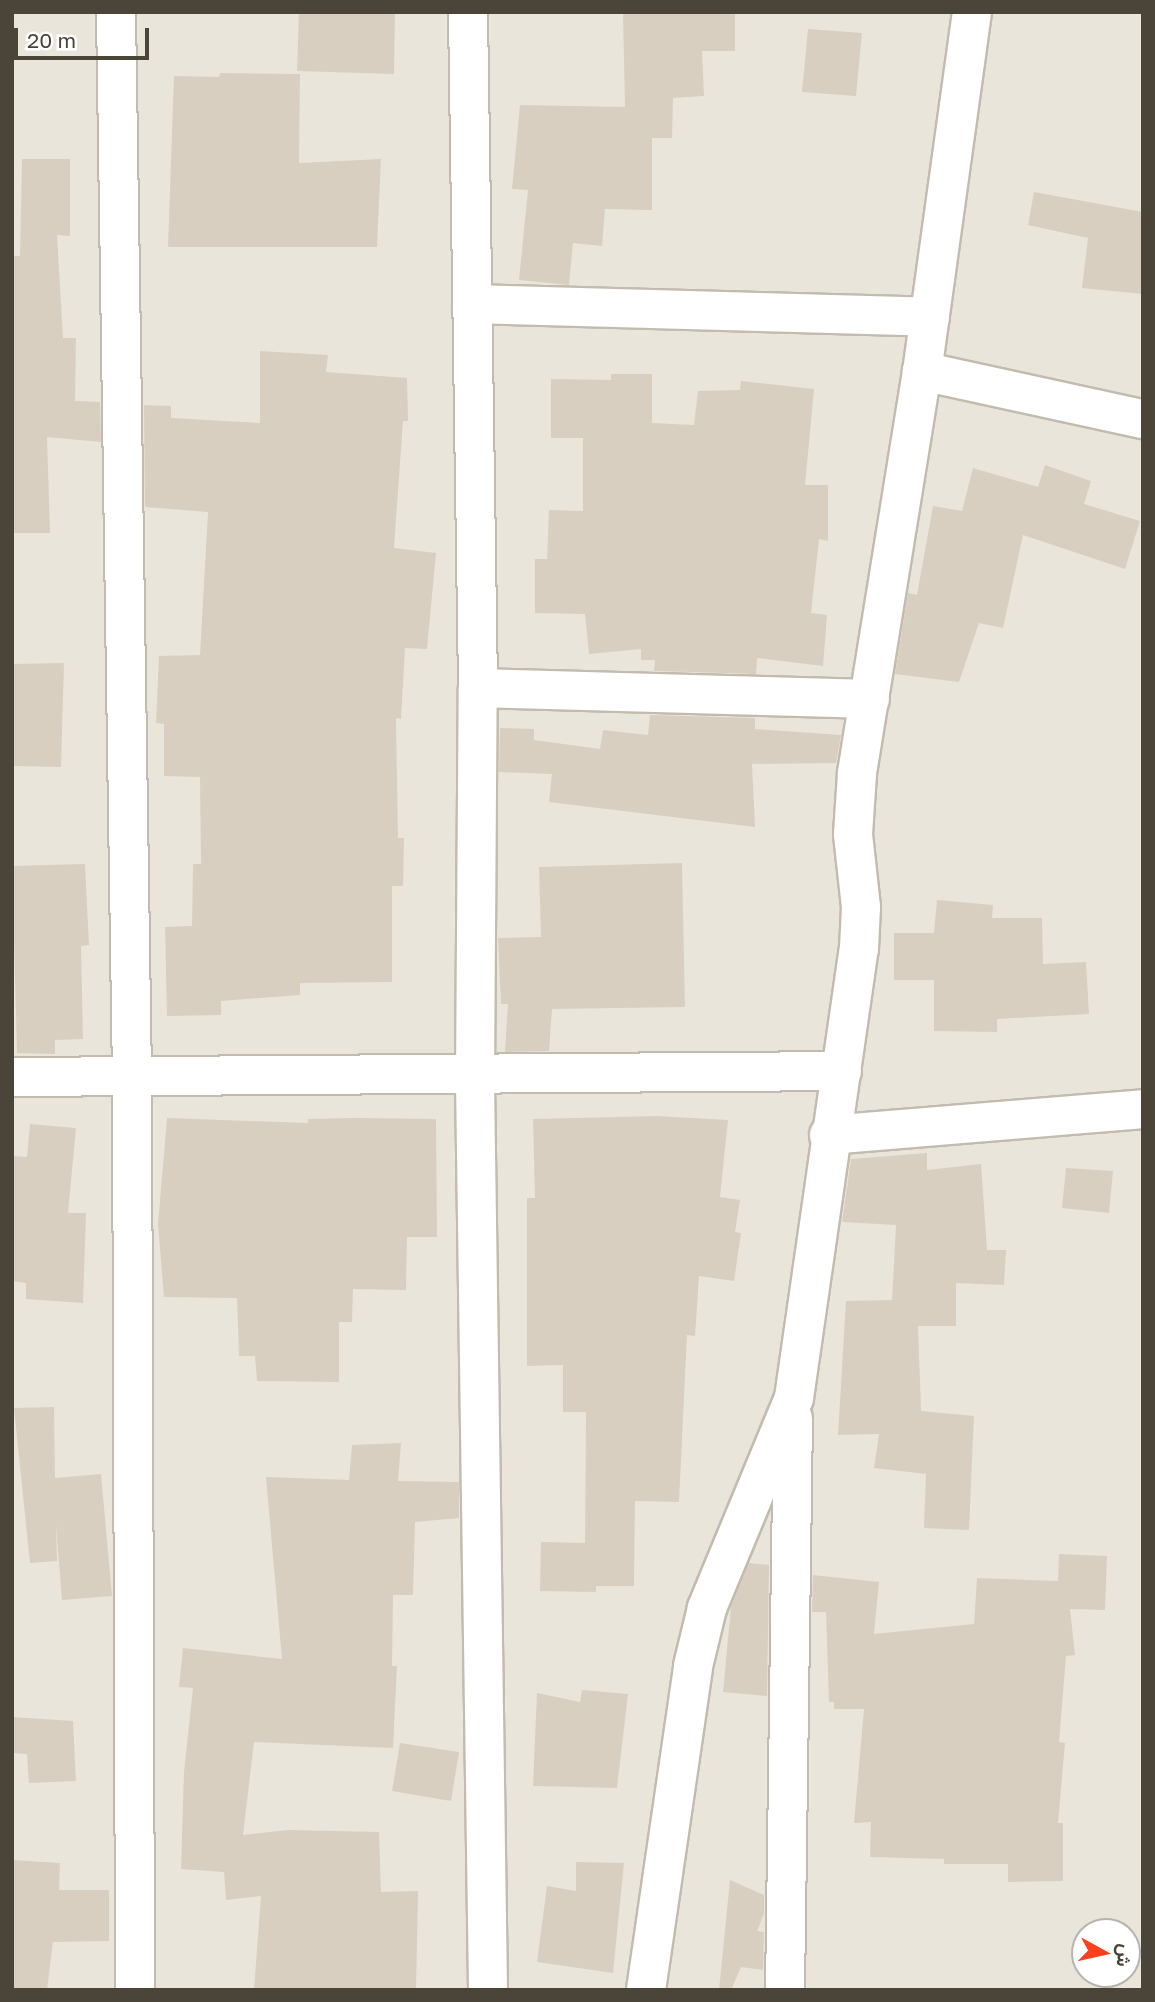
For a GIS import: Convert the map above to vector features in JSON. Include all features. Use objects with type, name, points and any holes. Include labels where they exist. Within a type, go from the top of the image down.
[{"type":"street","points":[[116,12],[132,1076],[135,1990]]},
{"type":"street","points":[[467,12],[478,688],[475,1077],[488,1990]]},
{"type":"street","points":[[785,1990],[794,1398],[829,1135],[842,1071],[861,907],[853,804],[922,371],[972,12]]},
{"type":"street","points":[[472,304],[930,317]]},
{"type":"street","points":[[922,371],[1143,419]]},
{"type":"street","points":[[478,688],[870,699]]},
{"type":"street","points":[[12,1077],[475,1077],[842,1071]]},
{"type":"street","points":[[829,1135],[1143,1109]]},
{"type":"street","points":[[646,1990],[693,1666],[707,1608],[794,1398]]},
{"type":"shaded area","points":[[12,12],[1143,12],[1143,1990],[12,1990]]},
{"type":"building","points":[[299,12],[395,13],[394,74],[297,71]]},
{"type":"building","points":[[623,12],[735,12],[735,51],[702,51],[704,96],[673,98],[672,138],[652,138],[652,210],[605,209],[602,246],[573,243],[569,285],[519,280],[528,190],[512,189],[520,105],[625,107]]},
{"type":"building","points":[[808,29],[862,33],[856,96],[802,92]]},
{"type":"building","points":[[220,73],[300,74],[299,163],[381,159],[377,247],[168,247],[174,76],[219,77]]},
{"type":"building","points":[[22,159],[70,159],[70,236],[57,235],[63,338],[76,338],[75,401],[100,402],[101,442],[47,437],[50,533],[12,533],[12,256],[20,256]]},
{"type":"building","points":[[1034,192],[1143,212],[1143,294],[1082,288],[1088,238],[1028,225]]},
{"type":"building","points":[[260,351],[328,355],[326,372],[407,378],[408,421],[403,421],[394,548],[436,553],[427,649],[405,648],[401,719],[396,718],[398,838],[404,838],[403,886],[392,886],[392,982],[300,983],[300,995],[221,1001],[221,1015],[167,1016],[165,927],[192,926],[193,864],[201,864],[200,777],[164,776],[164,724],[156,723],[159,656],[200,655],[208,512],[145,507],[144,405],[171,406],[171,418],[260,423]]},
{"type":"building","points":[[611,374],[652,374],[652,423],[694,425],[698,391],[740,390],[741,381],[814,389],[805,485],[828,485],[828,541],[819,539],[811,613],[827,615],[823,666],[757,658],[756,674],[654,671],[655,660],[641,660],[641,649],[589,654],[585,614],[535,613],[535,559],[547,559],[549,510],[583,511],[583,438],[551,438],[551,379],[611,380]]},
{"type":"building","points":[[1045,465],[1091,481],[1084,504],[1140,521],[1125,569],[1023,535],[1003,628],[979,623],[959,682],[895,674],[908,593],[917,595],[933,506],[962,511],[973,468],[1038,487]]},
{"type":"building","points":[[64,663],[61,767],[12,766],[12,664]]},
{"type":"building","points":[[650,715],[755,718],[755,729],[841,735],[836,763],[752,764],[755,827],[549,802],[552,774],[499,772],[500,728],[534,729],[534,740],[600,749],[603,730],[648,735]]},
{"type":"building","points":[[682,863],[685,1007],[552,1009],[549,1051],[505,1052],[508,1004],[501,1004],[498,938],[541,937],[539,867]]},
{"type":"building","points":[[85,864],[89,945],[81,946],[83,1039],[55,1040],[55,1054],[17,1053],[12,866]]},
{"type":"building","points":[[937,900],[993,905],[992,918],[1042,918],[1043,964],[1086,962],[1089,1014],[997,1019],[997,1032],[934,1031],[934,980],[894,980],[894,933],[934,933]]},
{"type":"building","points":[[658,1116],[728,1120],[720,1197],[740,1200],[735,1232],[741,1233],[734,1281],[699,1276],[695,1336],[687,1335],[679,1502],[635,1501],[634,1586],[596,1586],[596,1592],[540,1591],[541,1542],[585,1543],[586,1412],[563,1412],[563,1365],[527,1366],[527,1198],[535,1198],[533,1119]]},
{"type":"building","points":[[167,1118],[308,1123],[308,1119],[436,1119],[437,1237],[407,1237],[406,1290],[353,1289],[352,1322],[339,1322],[339,1382],[257,1381],[255,1356],[239,1356],[237,1298],[164,1297],[158,1224]]},
{"type":"building","points":[[30,1124],[76,1128],[68,1213],[86,1213],[83,1303],[26,1299],[26,1283],[12,1281],[12,1156],[27,1157]]},
{"type":"building","points":[[927,1153],[927,1170],[981,1164],[987,1250],[1006,1250],[1004,1285],[956,1283],[956,1326],[918,1326],[921,1411],[974,1416],[969,1530],[924,1528],[926,1474],[874,1468],[879,1434],[838,1435],[846,1301],[892,1300],[896,1225],[842,1222],[851,1159]]},
{"type":"building","points":[[1066,1168],[1113,1171],[1109,1213],[1062,1208]]},
{"type":"building","points":[[54,1407],[55,1478],[101,1474],[112,1596],[62,1600],[56,1525],[57,1561],[30,1563],[14,1408]]},
{"type":"building","points":[[401,1443],[398,1481],[459,1482],[459,1518],[415,1522],[413,1595],[393,1595],[392,1666],[397,1666],[393,1748],[254,1742],[243,1835],[288,1830],[379,1832],[381,1892],[418,1891],[416,1990],[254,1990],[261,1896],[226,1900],[224,1872],[181,1869],[184,1772],[193,1688],[179,1687],[183,1648],[282,1659],[266,1477],[349,1480],[352,1445]]},
{"type":"building","points":[[1059,1554],[1107,1556],[1105,1610],[1070,1609],[1075,1655],[1066,1656],[1059,1742],[1065,1743],[1058,1823],[1063,1823],[1063,1881],[1008,1882],[1008,1864],[944,1864],[944,1859],[870,1857],[871,1822],[854,1823],[864,1709],[834,1709],[834,1702],[829,1702],[826,1612],[812,1612],[813,1575],[879,1582],[874,1634],[974,1624],[977,1578],[1058,1581]]},
{"type":"building","points":[[749,1563],[769,1565],[767,1696],[723,1692],[731,1607]]},
{"type":"building","points":[[582,1690],[628,1694],[617,1788],[533,1786],[537,1693],[580,1702]]},
{"type":"building","points":[[12,1717],[73,1721],[76,1781],[29,1783],[27,1754],[12,1753]]},
{"type":"building","points":[[400,1743],[459,1752],[451,1801],[392,1791]]},
{"type":"building","points":[[12,1860],[60,1863],[59,1890],[109,1890],[109,1941],[53,1942],[47,1990],[12,1988]]},
{"type":"building","points":[[576,1862],[624,1863],[613,1973],[537,1962],[547,1886],[576,1891]]},
{"type":"building","points":[[730,1880],[764,1895],[764,1914],[757,1931],[764,1932],[763,1970],[741,1967],[731,1990],[719,1990]]}]
